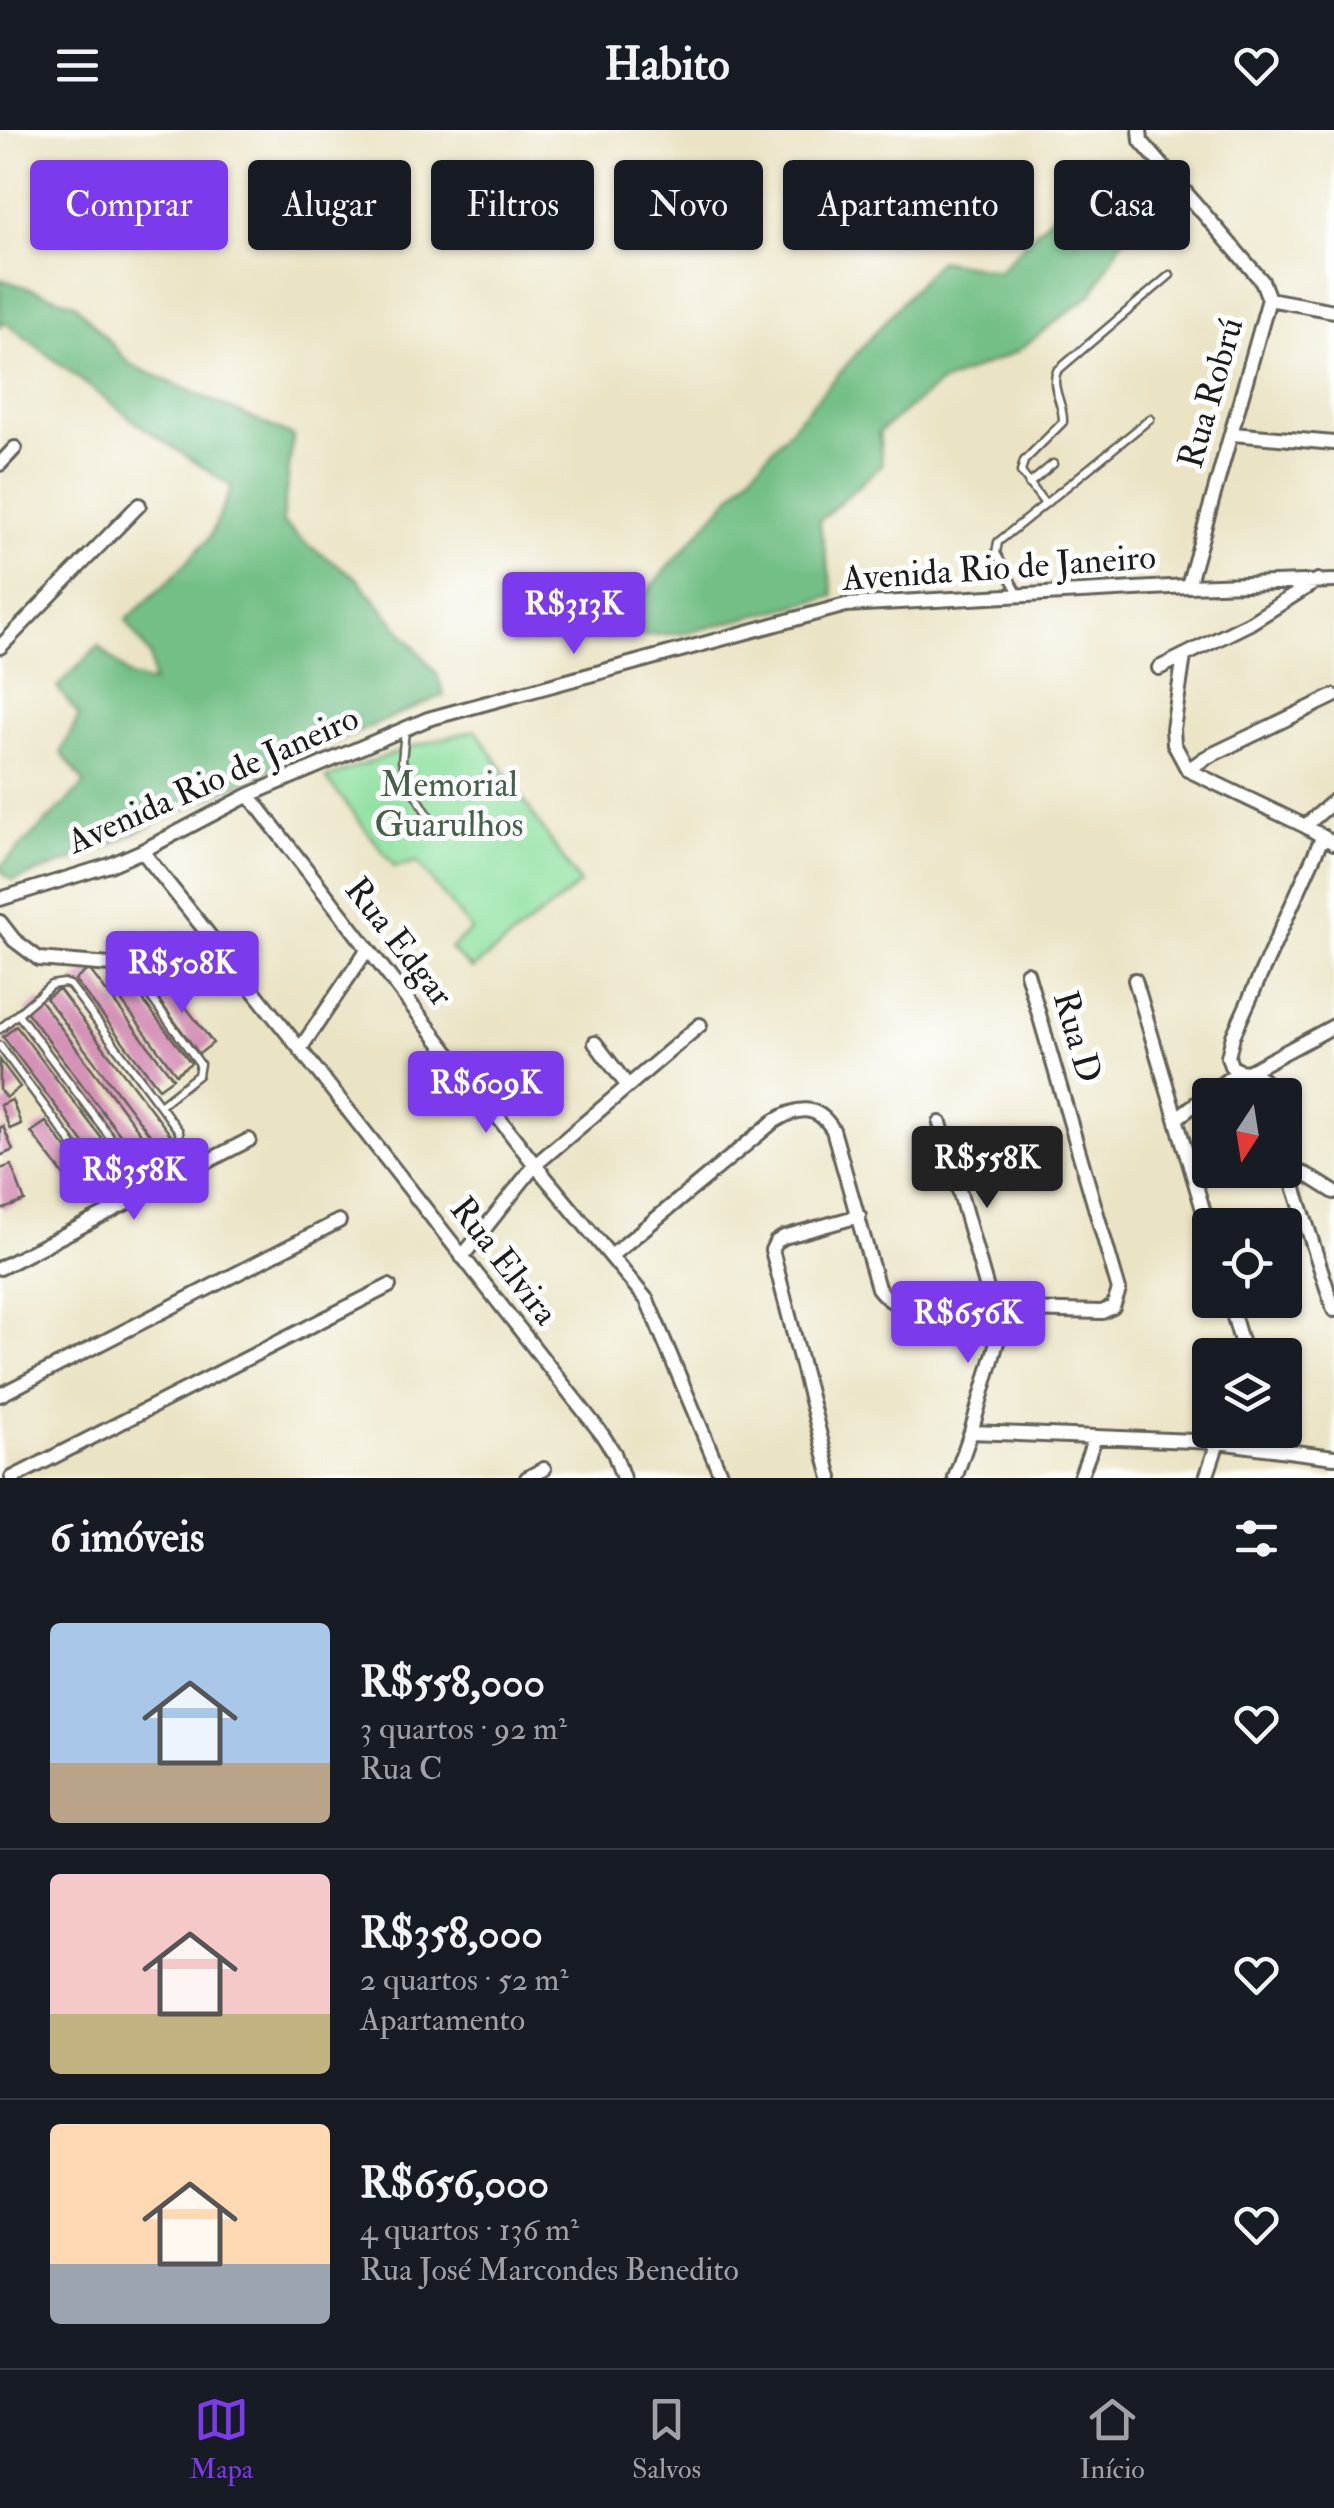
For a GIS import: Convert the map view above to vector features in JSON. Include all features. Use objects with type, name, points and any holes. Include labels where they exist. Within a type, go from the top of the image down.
[{"type":"street","name":"Rua Robrú","points":[[1140,136],[1262,281],[1269,299],[1188,586]]},
{"type":"street","points":[[1269,299],[1334,311]]},
{"type":"street","points":[[1232,434],[1334,443]]},
{"type":"street","points":[[0,464],[15,448]]},
{"type":"street","points":[[0,648],[139,504]]},
{"type":"street","points":[[1159,668],[1250,623],[1318,580]]},
{"type":"street","name":"Avenida Rio de Janeiro","points":[[0,899],[110,865],[248,795],[428,718],[846,604],[1334,581]]},
{"type":"street","points":[[1184,656],[1173,729],[1174,744],[1188,770],[1329,839],[1232,1036],[1228,1057],[1231,1066],[1262,1078]]},
{"type":"street","points":[[1188,770],[1205,758],[1334,696]]},
{"type":"street","name":"Rua Edgar","points":[[248,795],[535,1165],[648,1300],[722,1478]]},
{"type":"street","points":[[1305,826],[1334,801]]},
{"type":"street","name":"Rua Elvira","points":[[142,851],[601,1433],[614,1452],[623,1478]]},
{"type":"street","points":[[0,922],[26,951],[39,958],[142,974]]},
{"type":"street","points":[[300,1049],[367,950]]},
{"type":"street","name":"Rua D","points":[[999,1311],[1102,1312],[1113,1307],[1120,1290],[1026,973]]},
{"type":"street","points":[[1135,980],[1203,1208]]},
{"type":"street","points":[[462,1257],[535,1165],[700,1025]]},
{"type":"street","points":[[1177,1118],[1244,1072],[1334,1026]]},
{"type":"street","points":[[595,1042],[627,1085]]},
{"type":"street","points":[[611,1256],[772,1122],[786,1113],[812,1111],[828,1120],[834,1130],[878,1288],[889,1300],[899,1306],[999,1311]]},
{"type":"street","points":[[940,1123],[999,1311],[971,1432],[954,1478]]},
{"type":"street","points":[[0,1268],[249,1140]]},
{"type":"street","points":[[1302,1171],[1334,1192]]},
{"type":"street","points":[[1294,1188],[1334,1310]]},
{"type":"street","points":[[831,1478],[772,1250],[784,1237],[859,1216]]},
{"type":"street","points":[[0,1395],[339,1221]]},
{"type":"street","points":[[12,1478],[389,1286]]},
{"type":"street","points":[[971,1432],[1192,1441]]},
{"type":"street","points":[[1080,1478],[1095,1438]]},
{"type":"street","points":[[1206,1478],[1216,1448]]},
{"type":"street","points":[[1264,1448],[1334,1457]]},
{"type":"street","points":[[526,1478],[544,1469]]},
{"type":"lane","points":[[1044,504],[1021,472],[1024,461],[1061,426],[1064,417],[1054,382],[1057,370],[1170,275]]},
{"type":"lane","points":[[1020,596],[996,545],[1150,419]]},
{"type":"lane","points":[[1028,484],[1053,464]]},
{"type":"lane","points":[[405,729],[402,761],[434,825]]},
{"type":"lane","points":[[0,1046],[99,1180],[113,1186],[176,1150],[180,1144],[179,1131],[75,990],[64,982],[62,962]]},
{"type":"lane","points":[[142,974],[200,1064],[198,1076],[160,1105]]},
{"type":"lane","points":[[0,1029],[51,985],[64,982]]},
{"type":"lane","points":[[18,1014],[137,1173]]},
{"type":"green space","points":[[1054,213],[1054,250],[1117,250],[1092,294],[1016,352],[939,384],[879,432],[882,465],[819,521],[834,596],[686,633],[511,644],[636,604],[939,260],[999,271],[1019,250],[1034,250],[1034,234]]},
{"type":"green space","points":[[0,279],[74,303],[131,365],[293,436],[282,522],[357,578],[437,674],[444,695],[269,770],[85,856],[13,881],[0,870],[85,784],[61,752],[79,716],[57,687],[99,646],[130,677],[153,683],[150,656],[126,620],[210,537],[232,487],[137,423],[5,322],[0,327]]},
{"type":"green space","name":"Memorial Guarulhos","points":[[476,730],[580,884],[472,969],[450,949],[471,930],[417,862],[395,867],[326,778],[411,747]]},
{"type":"building","points":[[89,969],[173,1078],[159,1088],[75,980]]},
{"type":"building","points":[[126,978],[191,1063],[176,1074],[112,988]]},
{"type":"building","points":[[164,978],[213,1043],[199,1054],[150,988]]},
{"type":"building","points":[[59,989],[173,1138],[160,1148],[46,998]]},
{"type":"building","points":[[40,1000],[151,1147],[137,1157],[26,1011]]},
{"type":"building","points":[[16,1026],[128,1173],[114,1183],[3,1037]]},
{"type":"building","points":[[0,1060],[20,1087],[6,1098],[0,1090]]},
{"type":"building","points":[[12,1100],[21,1124],[10,1129],[0,1105]]},
{"type":"building","points":[[46,1122],[95,1187],[81,1198],[31,1132]]},
{"type":"building","points":[[3,1126],[13,1150],[0,1156],[0,1127]]},
{"type":"building","points":[[11,1165],[25,1201],[1,1210],[0,1169]]}]
